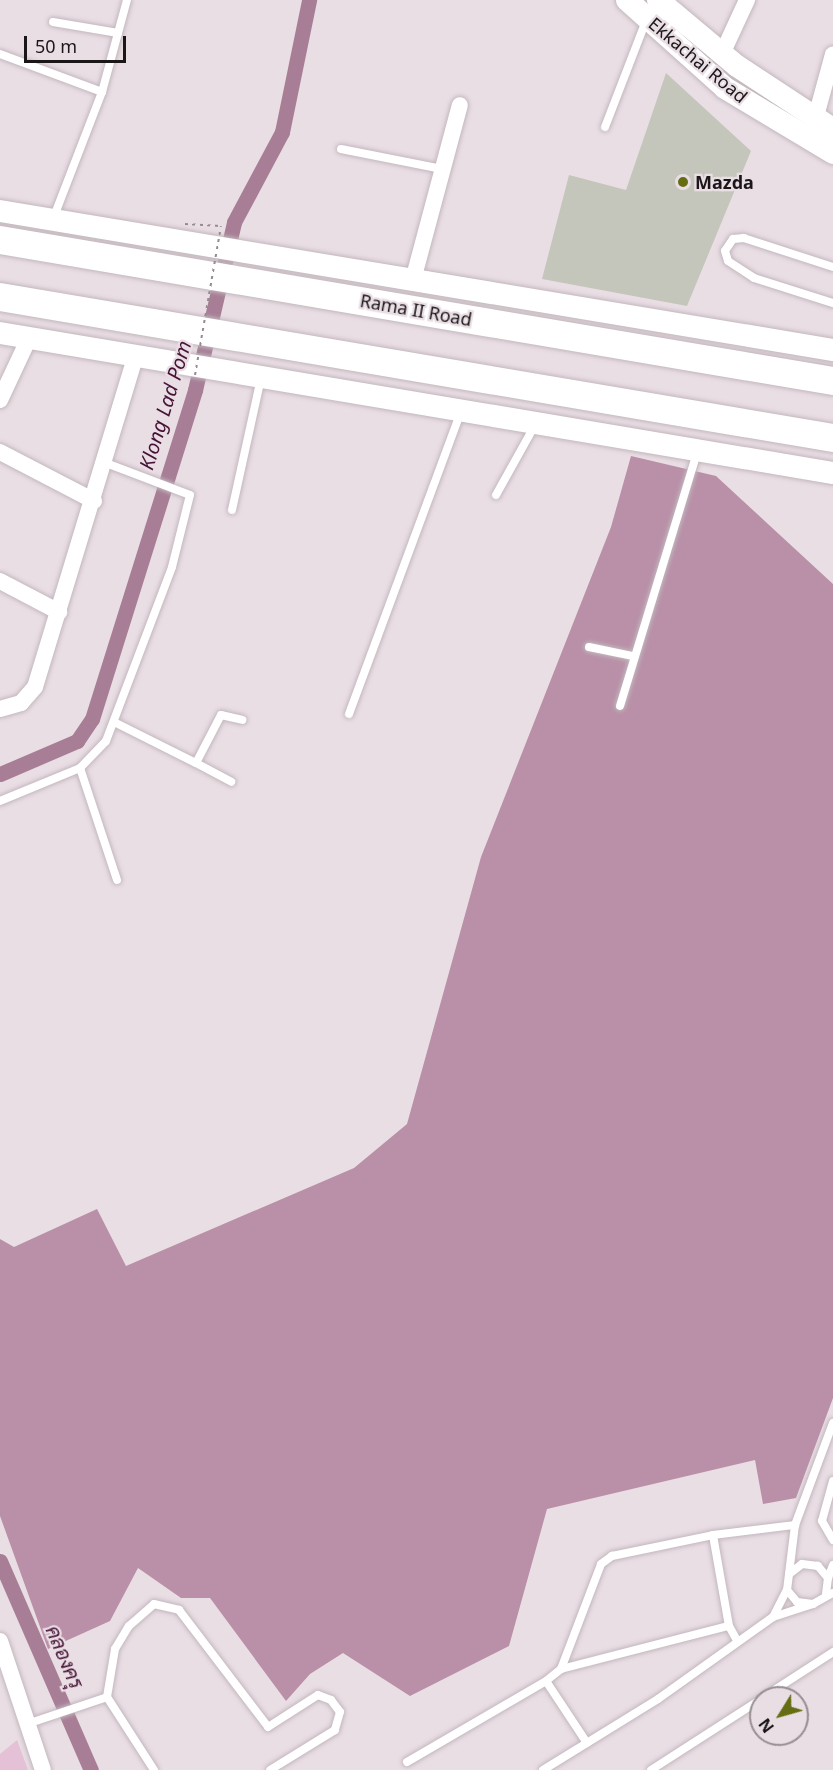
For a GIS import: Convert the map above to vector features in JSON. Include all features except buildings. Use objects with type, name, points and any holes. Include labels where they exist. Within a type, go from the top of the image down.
[{"type":"highway","points":[[0,231],[195,273]]},
{"type":"highway","name":"Rama II Road","points":[[0,240],[833,381]]},
{"type":"highway","points":[[0,297],[833,438]]},
{"type":"main road","name":"Ekkachai Road","points":[[627,0],[653,9],[824,125]]},
{"type":"main road","name":"Ekkachai Road","points":[[653,9],[725,88],[833,153]]},
{"type":"main road","name":"Rama II Road","points":[[0,211],[833,350]]},
{"type":"main road","points":[[0,333],[135,358],[536,422],[833,473]]},
{"type":"street","points":[[722,54],[746,5],[730,0]]},
{"type":"street","points":[[824,125],[833,54]]},
{"type":"street","points":[[413,280],[434,218],[442,169],[460,105]]},
{"type":"street","points":[[0,400],[29,338]]},
{"type":"street","points":[[0,709],[21,703],[35,687],[106,463],[135,358]]},
{"type":"street","points":[[0,452],[94,501]]},
{"type":"street","points":[[0,581],[59,612]]},
{"type":"street","points":[[0,1641],[43,1770]]},
{"type":"lane","points":[[53,220],[102,92],[127,0]]},
{"type":"lane","points":[[605,127],[653,9]]},
{"type":"lane","points":[[53,22],[118,33]]},
{"type":"lane","points":[[0,54],[102,92]]},
{"type":"lane","points":[[341,149],[442,169]]},
{"type":"lane","points":[[833,267],[744,238],[733,239],[724,251],[728,261],[754,278],[833,303]]},
{"type":"lane","points":[[232,510],[261,377]]},
{"type":"lane","points":[[349,714],[461,411]]},
{"type":"lane","points":[[496,495],[536,422]]},
{"type":"lane","points":[[620,706],[633,656],[699,450]]},
{"type":"lane","points":[[0,801],[80,768],[116,723],[190,512],[190,495],[106,463]]},
{"type":"lane","points":[[589,647],[633,656]]},
{"type":"lane","points":[[196,763],[221,715],[242,720]]},
{"type":"lane","points":[[116,723],[231,782]]},
{"type":"lane","points":[[80,768],[117,880]]},
{"type":"lane","points":[[773,1617],[787,1590],[795,1526],[833,1423]]},
{"type":"lane","points":[[833,1481],[822,1521],[833,1540]]},
{"type":"lane","points":[[561,1670],[606,1559],[713,1535],[795,1526]]},
{"type":"lane","points":[[713,1535],[729,1626],[738,1642]]},
{"type":"lane","points":[[789,1574],[809,1563],[828,1578]]},
{"type":"lane","points":[[543,1770],[587,1743],[773,1617],[813,1604],[829,1594],[828,1578],[833,1565]]},
{"type":"lane","points":[[787,1590],[797,1602],[813,1604]]},
{"type":"lane","points":[[154,1770],[107,1697],[115,1649],[129,1626],[154,1604],[179,1610],[268,1727],[318,1695],[331,1700],[340,1712],[335,1730],[270,1770]]},
{"type":"lane","points":[[407,1762],[561,1670],[729,1626]]},
{"type":"lane","points":[[781,1686],[833,1652]]},
{"type":"lane","points":[[546,1681],[587,1743]]},
{"type":"lane","points":[[27,1724],[107,1697]]},
{"type":"lane","points":[[651,1770],[749,1706]]},
{"type":"path","points":[[195,375],[221,226]]},
{"type":"shaded area","points":[[631,456],[716,476],[833,584],[833,1398],[796,1498],[763,1504],[755,1460],[547,1509],[509,1646],[410,1696],[343,1653],[310,1674],[286,1701],[210,1598],[181,1598],[138,1568],[110,1621],[48,1649],[0,1516],[0,1239],[14,1247],[97,1209],[126,1266],[354,1168],[407,1124],[481,857],[611,527]]},
{"type":"shaded area","points":[[17,1740],[28,1770],[0,1770],[0,1754]]},
{"type":"waterway","name":"Klong Lad Pom","points":[[0,774],[77,741],[92,719],[195,390],[234,222],[282,132],[309,0]]},
{"type":"waterway","name":"คลองครุ","points":[[0,1561],[91,1770]]},
{"type":"place","name":"Mazda","points":[[683,182]]}]
